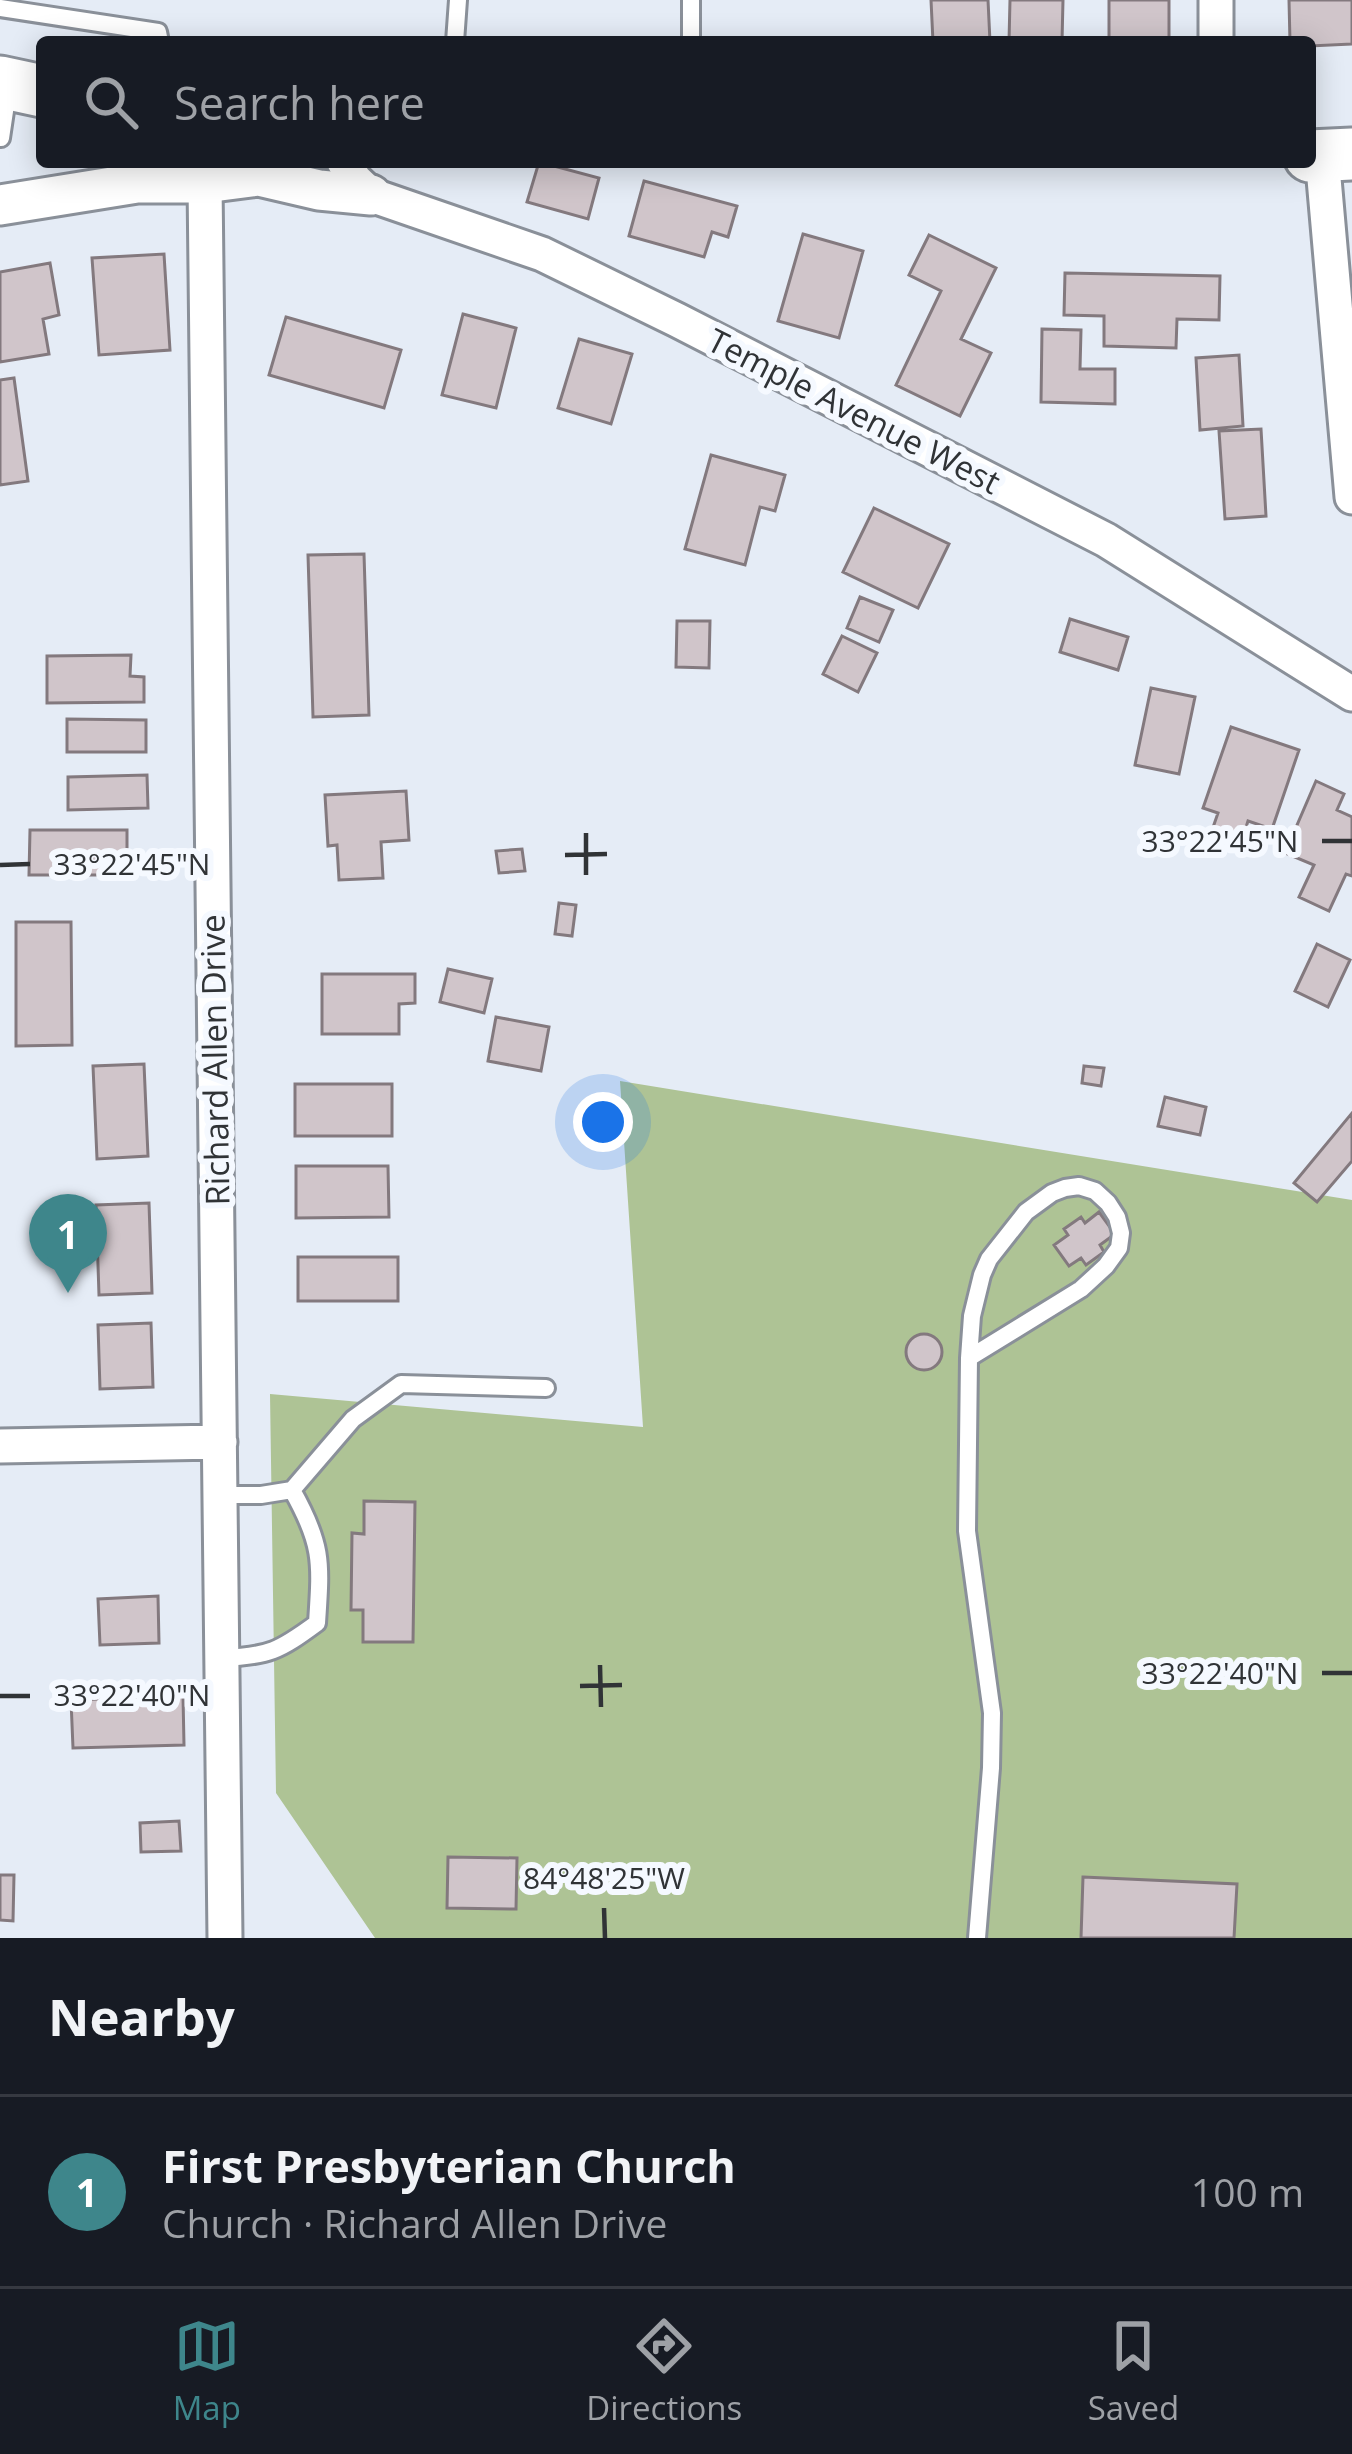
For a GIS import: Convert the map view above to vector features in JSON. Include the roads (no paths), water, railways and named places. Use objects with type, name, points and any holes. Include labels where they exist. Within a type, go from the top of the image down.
[{"type":"street","points":[[1216,0],[1216,36]]},
{"type":"street","points":[[1328,155],[1352,497]]},
{"type":"street","points":[[348,168],[371,196]]},
{"type":"street","points":[[0,205],[137,183],[205,183],[259,176],[371,196]]},
{"type":"street","name":"Richard Allen Drive","points":[[205,183],[225,1938]]},
{"type":"street","name":"Temple Avenue West","points":[[371,196],[542,254],[677,320],[1106,540],[1352,694]]},
{"type":"street","points":[[0,1446],[220,1442]]},
{"type":"lane","points":[[455,36],[458,0]]},
{"type":"lane","points":[[691,0],[691,36]]},
{"type":"lane","points":[[0,8],[158,32],[159,36]]},
{"type":"lane","points":[[1,138],[17,86]]},
{"type":"lane","points":[[969,1358],[1081,1289],[1106,1266],[1119,1248],[1121,1234],[1108,1202],[1095,1191],[1079,1186],[1052,1193],[1026,1212],[989,1258],[976,1295],[969,1358],[968,1531],[992,1713],[977,1938]]},
{"type":"lane","points":[[220,1495],[292,1490],[353,1419],[401,1384],[546,1388]]},
{"type":"lane","points":[[222,1658],[261,1656],[317,1623],[321,1564],[311,1524],[292,1490]]},
{"type":"place","name":"First Presbyterian Church","points":[[68,1293]]}]
